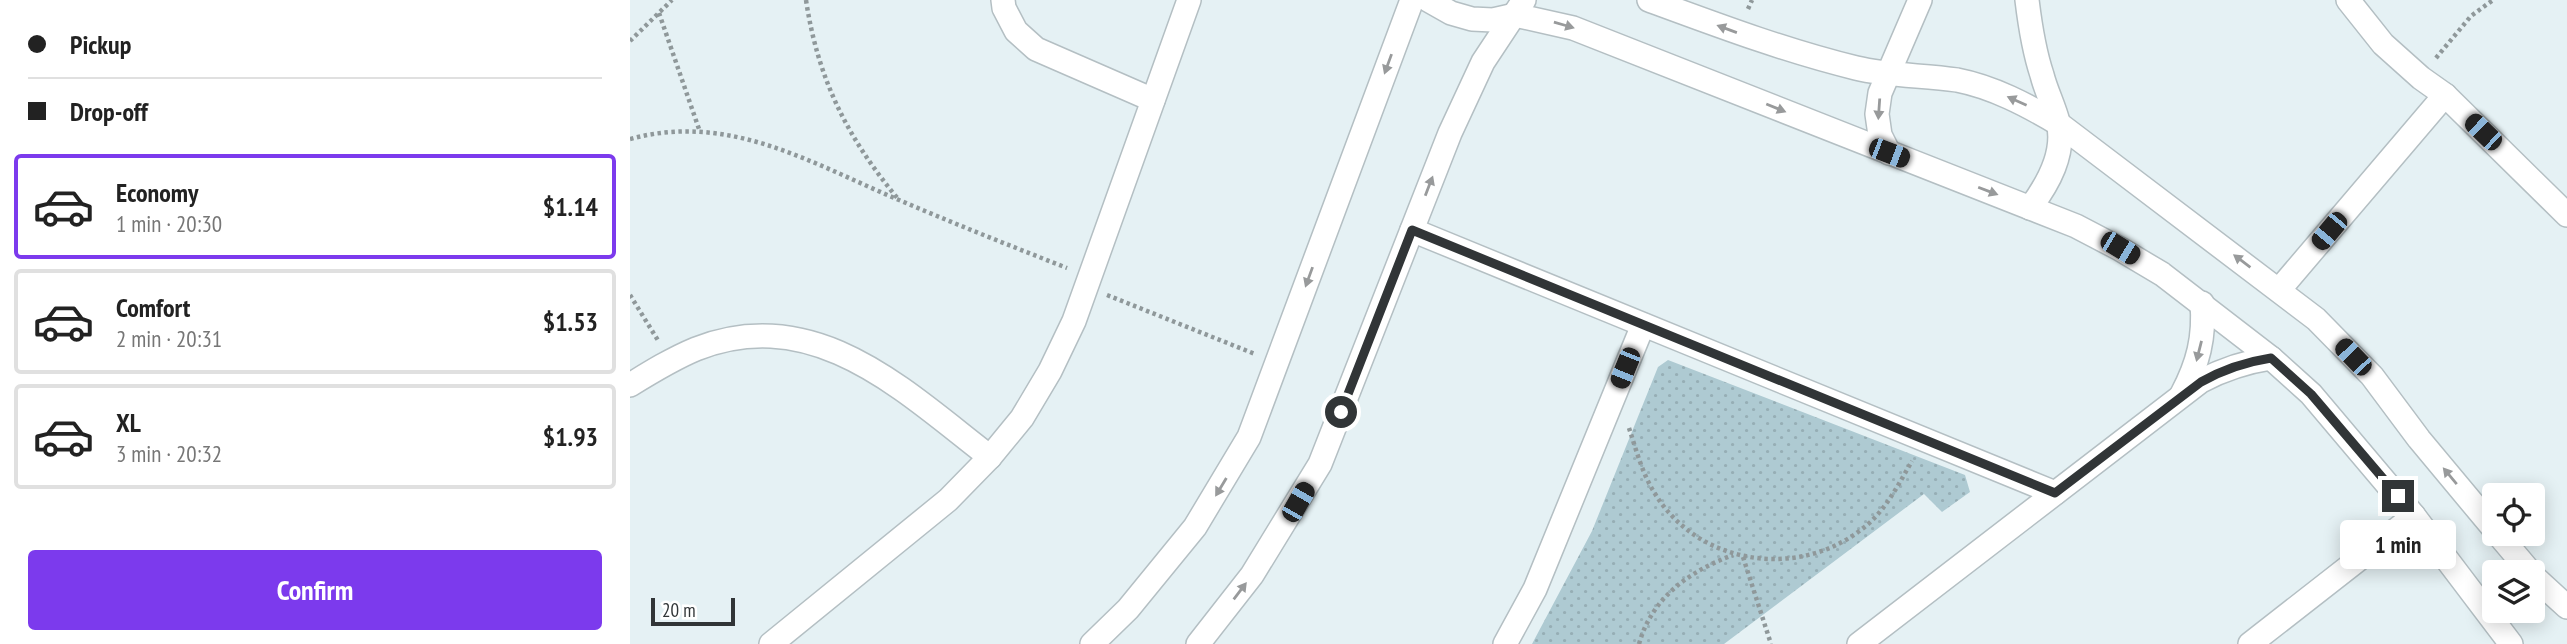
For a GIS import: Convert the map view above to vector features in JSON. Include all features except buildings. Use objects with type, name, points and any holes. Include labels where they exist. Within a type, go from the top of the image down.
[{"type":"street","points":[[1003,0],[1004,8],[1016,31],[1035,49],[1153,100]]},
{"type":"street","points":[[771,644],[948,500],[990,457],[1022,418],[1051,371],[1074,321],[1189,0]]},
{"type":"street","points":[[1092,644],[1128,609],[1195,527],[1249,437],[1412,0]]},
{"type":"street","points":[[1429,0],[1451,13],[1472,19],[1493,20],[1519,8],[2076,226],[2120,248],[2202,303],[2311,394],[2414,516],[2511,644]]},
{"type":"street","points":[[1649,0],[1739,33],[1855,68],[1890,75],[1960,81],[1995,91],[2059,124],[2316,319],[2372,376],[2419,439],[2482,515]]},
{"type":"street","points":[[1889,153],[1880,135],[1877,114],[1880,93],[1920,0]]},
{"type":"street","points":[[2027,0],[2041,74],[2059,124],[2059,147],[2054,169],[2044,190],[2030,208]]},
{"type":"street","points":[[2348,0],[2384,44],[2421,78],[2445,95],[2565,208]]},
{"type":"street","points":[[1198,644],[1252,575],[1320,464],[1470,87],[1483,62],[1519,8]]},
{"type":"street","points":[[2279,290],[2445,95]]},
{"type":"street","points":[[1412,230],[2055,493]]},
{"type":"street","points":[[2181,396],[2200,351],[2204,327],[2202,303]]},
{"type":"street","points":[[1506,644],[1535,589],[1643,325]]},
{"type":"street","points":[[630,385],[670,360],[718,343],[758,337],[819,345],[870,367],[990,457]]},
{"type":"street","points":[[1859,644],[2201,382],[2223,370],[2271,358]]},
{"type":"street","points":[[2250,644],[2414,516]]},
{"type":"street","points":[[2508,546],[2520,560]]},
{"type":"street","points":[[2545,586],[2567,607]]},
{"type":"path","points":[[630,41],[672,0]]},
{"type":"path","points":[[807,0],[820,65],[834,102],[874,170],[900,201]]},
{"type":"path","points":[[2421,78],[2471,16],[2493,0]]},
{"type":"path","points":[[659,13],[700,132]]},
{"type":"path","points":[[630,139],[700,132],[768,144],[1276,363]]},
{"type":"path","points":[[630,295],[670,360]]},
{"type":"path","points":[[1616,390],[1640,461],[1654,492],[1675,519],[1702,541],[1743,557],[1775,561],[1807,557],[1837,546],[1864,528],[1886,505],[1925,440]]},
{"type":"path","points":[[1639,644],[1642,632],[1658,606],[1679,583],[1705,566],[1734,554]]},
{"type":"path","points":[[1743,557],[1771,644]]},
{"type":"shaded area","points":[[1668,360],[1965,475],[1970,492],[1942,512],[1924,494],[1724,644],[1532,644],[1592,531],[1658,367]]},
{"type":"route","points":[[1341,412],[1412,230],[2055,493],[2201,382],[2223,370],[2271,358],[2311,394],[2398,496]]}]
